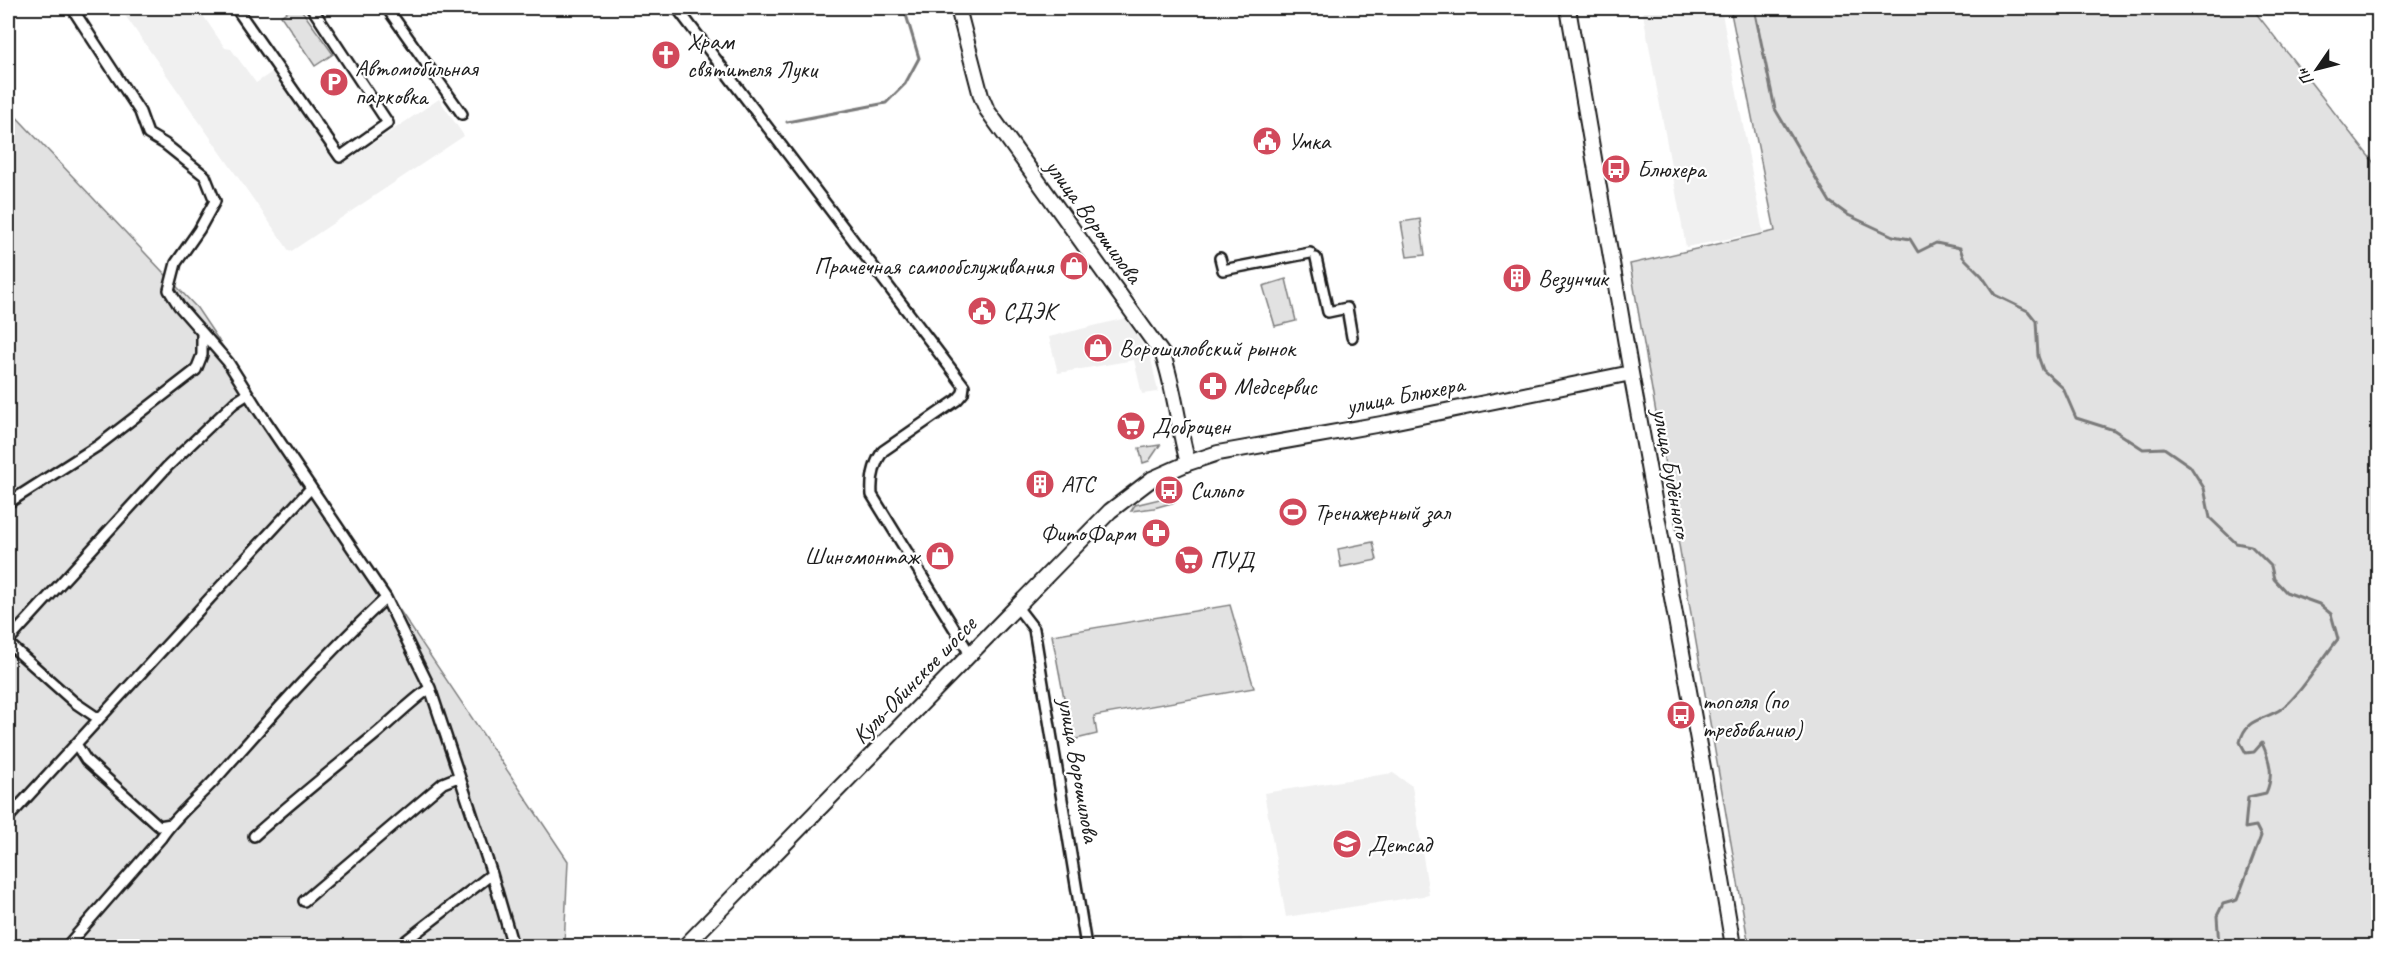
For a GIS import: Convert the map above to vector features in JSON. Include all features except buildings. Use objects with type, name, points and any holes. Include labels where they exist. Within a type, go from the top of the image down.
[{"type":"main road","name":"улица Ворошилова","points":[[958,8],[981,96],[987,110],[1164,355],[1179,431],[1188,463]]},
{"type":"main road","name":"улица Будённого","points":[[1568,8],[1733,946]]},
{"type":"main road","name":"улица Блюхера","points":[[1188,463],[1218,453],[1387,423],[1631,373]]},
{"type":"main road","name":"Куль-Обинское шоссе","points":[[685,946],[1110,511],[1152,479],[1188,463]]},
{"type":"street","points":[[72,8],[140,112],[148,134],[165,144],[205,176],[215,201],[199,231],[176,263],[169,290],[228,362],[386,598],[429,688],[492,874],[513,946]]},
{"type":"street","points":[[236,8],[340,157],[388,123],[312,8]]},
{"type":"street","points":[[387,8],[462,114]]},
{"type":"street","points":[[677,8],[964,386],[963,393],[957,400],[883,451],[877,462],[872,485],[875,502],[970,654]]},
{"type":"street","points":[[1220,258],[1223,270],[1313,256],[1328,312],[1347,308],[1352,337]]},
{"type":"street","points":[[8,503],[99,445],[196,370],[202,355],[202,333]]},
{"type":"street","points":[[99,719],[74,702],[8,642],[166,467],[234,403],[248,394]]},
{"type":"street","points":[[8,818],[311,488]]},
{"type":"street","points":[[67,946],[171,824],[203,793],[284,702],[386,598]]},
{"type":"street","name":"улица Ворошилова","points":[[1017,607],[1034,629],[1086,946]]},
{"type":"street","points":[[254,836],[381,730],[412,700],[429,688]]},
{"type":"street","points":[[76,744],[86,760],[159,826],[171,824]]},
{"type":"street","points":[[304,901],[443,783],[458,777]]},
{"type":"street","points":[[399,946],[492,874]]},
{"type":"shaded area","points":[[120,8],[198,8],[225,48],[231,49],[256,83],[275,70],[341,165],[439,99],[464,136],[290,252]]},
{"type":"shaded area","points":[[292,8],[300,8],[333,54],[315,66],[281,16]]},
{"type":"shaded area","points":[[1642,8],[1721,8],[1763,232],[1686,247]]},
{"type":"shaded area","points":[[1730,8],[2252,8],[2378,168],[2378,946],[1749,946],[1630,264],[1775,231]]},
{"type":"shaded area","points":[[8,108],[197,308],[568,861],[564,946],[8,946]]},
{"type":"shaded area","points":[[1420,219],[1425,255],[1407,257],[1401,222]]},
{"type":"shaded area","points":[[1286,279],[1296,321],[1275,326],[1263,286]]},
{"type":"shaded area","name":"Ворошиловский рынок","points":[[1126,318],[1151,359],[1158,392],[1142,394],[1134,360],[1058,373],[1049,337]]},
{"type":"shaded area","points":[[1160,445],[1149,461],[1143,463],[1139,448]]},
{"type":"shaded area","points":[[1172,496],[1175,502],[1131,511],[1135,505]]},
{"type":"shaded area","points":[[1373,542],[1377,560],[1341,567],[1338,549]]},
{"type":"shaded area","points":[[1230,605],[1254,688],[1094,716],[1097,734],[1072,740],[1052,635]]},
{"type":"shaded area","name":"Детсад","points":[[1393,773],[1412,786],[1429,895],[1286,917],[1264,793]]},
{"type":"shaded area","points":[[1242,937],[1243,946],[1179,946]]},
{"type":"waterway","points":[[787,122],[886,103],[905,84],[919,58],[904,8]]},
{"type":"waterway","points":[[1754,8],[1775,109],[1830,202],[1848,215],[1893,236],[1910,239],[1918,252],[1936,243],[1960,248],[1963,257],[1982,276],[1995,295],[2028,311],[2036,321],[2038,356],[2043,370],[2063,388],[2076,418],[2114,430],[2143,449],[2164,448],[2190,466],[2204,488],[2210,518],[2236,543],[2251,546],[2271,566],[2274,579],[2286,592],[2319,604],[2331,614],[2338,639],[2288,704],[2251,724],[2246,728],[2240,742],[2246,753],[2254,752],[2262,743],[2269,762],[2270,780],[2266,793],[2248,797],[2245,828],[2256,826],[2261,836],[2237,900],[2223,904],[2217,916],[2219,946]]},
{"type":"place","name":"Храм святителя Луки","points":[[666,55]]},
{"type":"place","name":"Автомобильная парковка","points":[[334,82]]},
{"type":"place","name":"Умка","points":[[1267,141]]},
{"type":"place","name":"Блюхера","points":[[1616,169]]},
{"type":"place","name":"Прачечная самообслуживания","points":[[1074,266]]},
{"type":"place","name":"Везунчик","points":[[1517,278]]},
{"type":"place","name":"СДЭК","points":[[982,311]]},
{"type":"place","name":"Ворошиловский рынок","points":[[1098,348]]},
{"type":"place","name":"Медсервис","points":[[1213,386]]},
{"type":"place","name":"Доброцен","points":[[1131,426]]},
{"type":"place","name":"АТС","points":[[1040,484]]},
{"type":"place","name":"Сильпо","points":[[1169,490]]},
{"type":"place","name":"Тренажерный зал","points":[[1293,512]]},
{"type":"place","name":"ФитоФарм","points":[[1156,533]]},
{"type":"place","name":"Шиномонтаж","points":[[940,556]]},
{"type":"place","name":"ПУД","points":[[1189,560]]},
{"type":"place","name":"тополя (по требованию)","points":[[1681,715]]},
{"type":"place","name":"Детсад","points":[[1347,844]]}]
